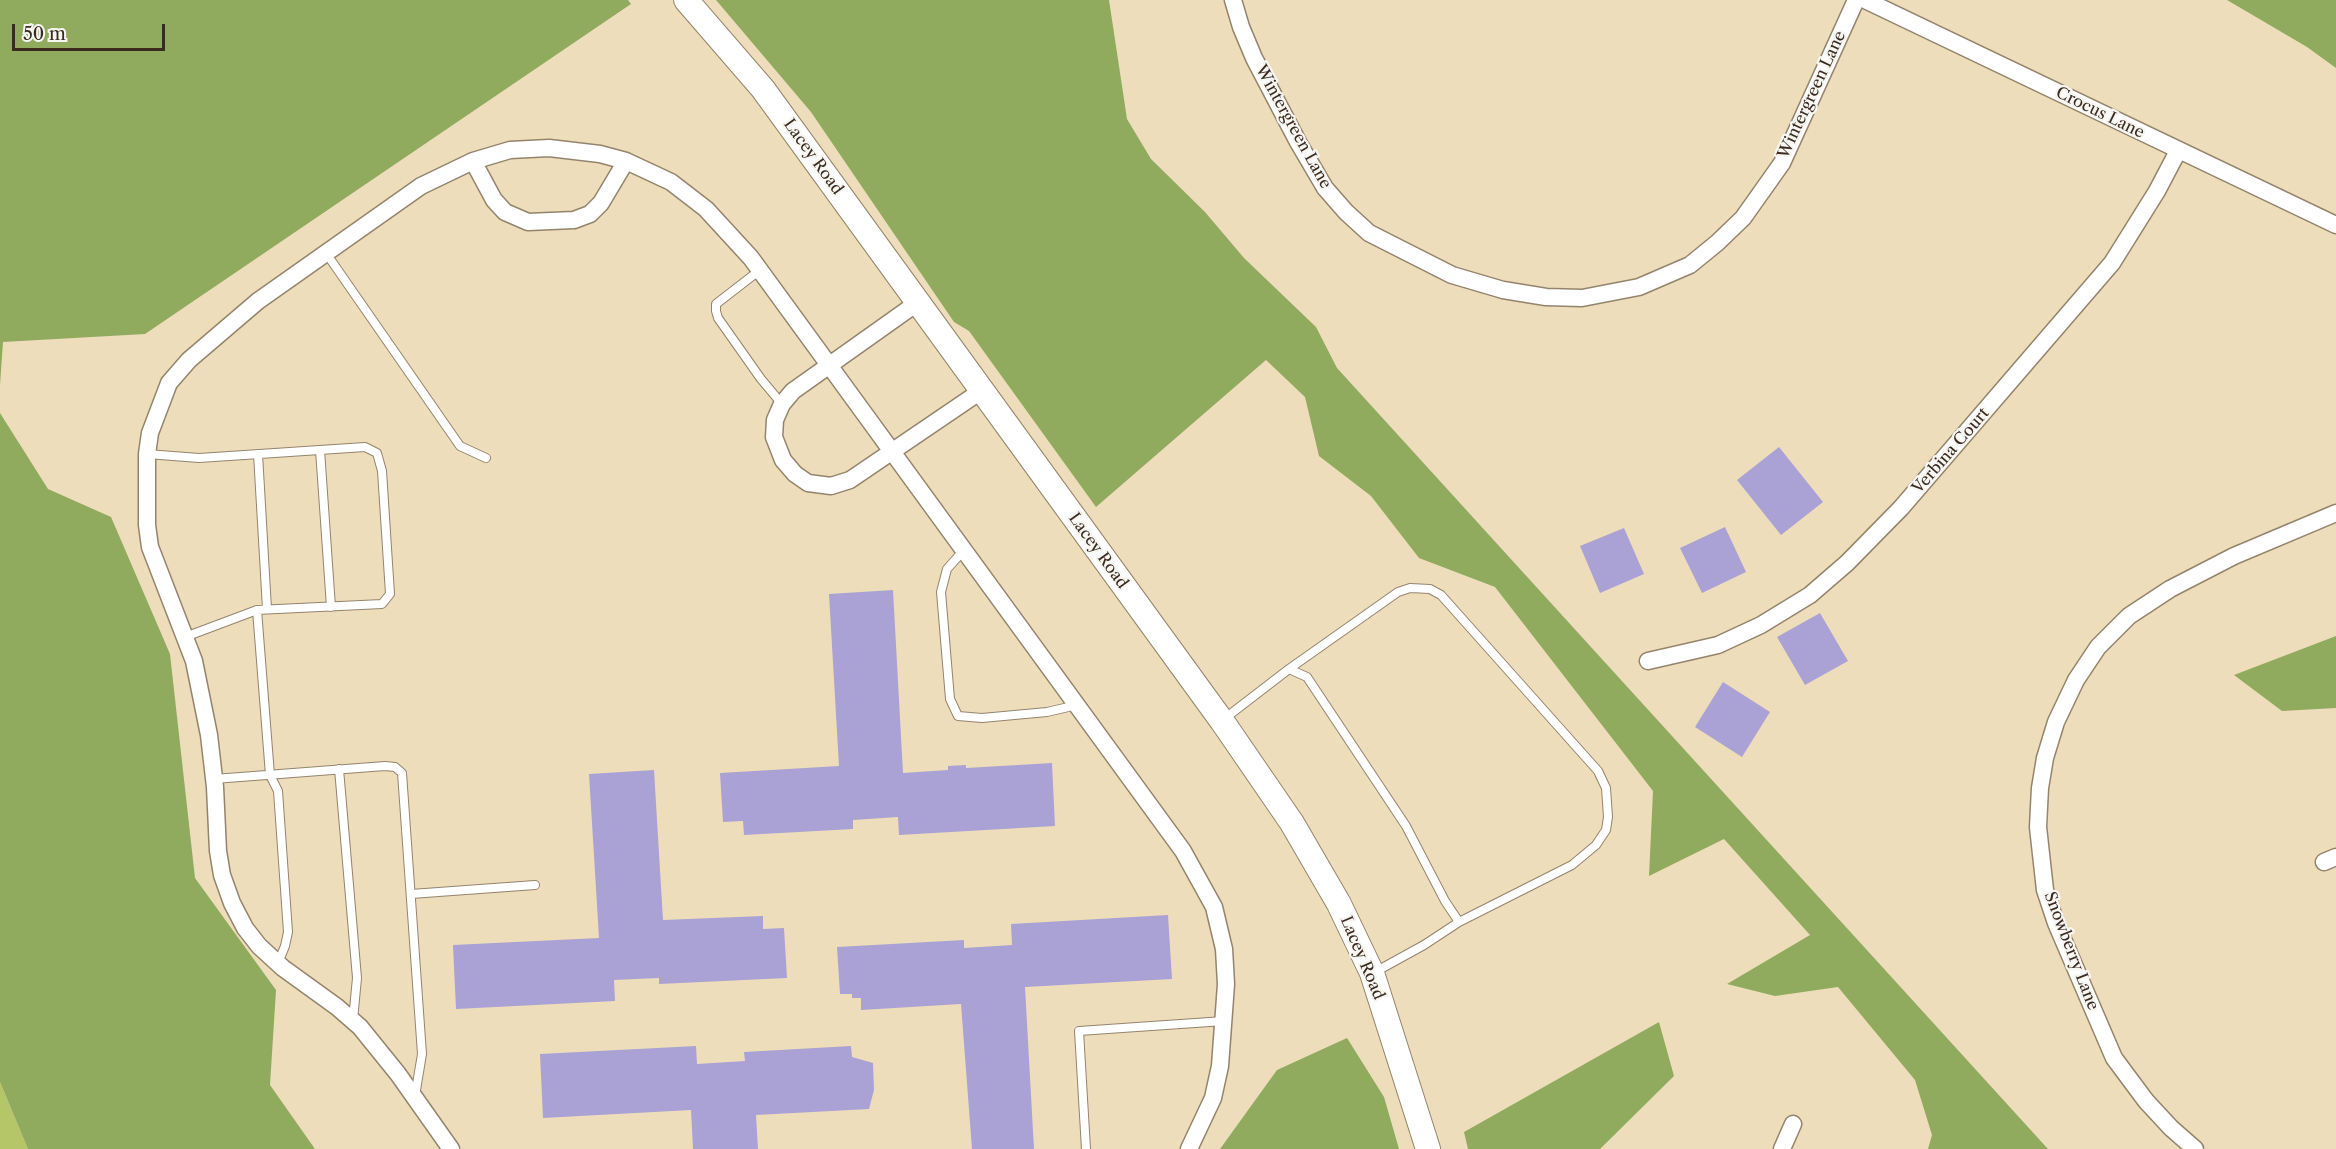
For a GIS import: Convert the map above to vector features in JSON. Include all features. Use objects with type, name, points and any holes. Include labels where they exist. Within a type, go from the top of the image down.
[{"type":"main road","name":"Lacey Road","points":[[686,0],[763,89],[1222,721],[1292,823],[1339,904],[1372,974],[1428,1149]]},
{"type":"street","name":"Wintergreen Lane","points":[[1233,0],[1254,58],[1298,142],[1325,188],[1346,212],[1369,232],[1452,275],[1503,290],[1546,297],[1582,298],[1639,287],[1690,265],[1743,218],[1782,163],[1856,0]]},
{"type":"street","name":"Crocus Lane","points":[[1865,0],[2336,225]]},
{"type":"street","points":[[451,1149],[391,1066],[353,1020],[278,963],[260,946],[245,928],[229,894],[222,875],[218,851],[209,735],[194,661],[150,547],[147,525],[147,454],[150,433],[169,383],[189,360],[258,302],[421,186],[473,161],[510,150],[549,148],[600,154],[626,161],[671,182],[706,209],[760,270],[1183,851],[1214,907],[1224,949],[1226,984],[1220,1066],[1212,1098],[1189,1149]]},
{"type":"street","name":"Verbina Court","points":[[1648,661],[1718,645],[1761,625],[1810,596],[1847,563],[1901,508],[2112,262],[2157,191],[2178,151]]},
{"type":"street","points":[[473,161],[494,201],[506,212],[528,222],[574,220],[590,214],[601,203],[626,161]]},
{"type":"street","points":[[917,303],[794,391],[782,404],[775,420],[774,437],[783,460],[795,474],[808,483],[831,486],[850,480],[981,391]]},
{"type":"street","name":"Snowberry Lane","points":[[2194,1149],[2146,1101],[2114,1058],[2056,923],[2045,890],[2038,827],[2040,788],[2045,758],[2056,722],[2076,680],[2098,647],[2129,616],[2170,589],[2234,556],[2336,513]]},
{"type":"street","points":[[1782,1149],[1793,1124]]},
{"type":"lane","points":[[326,253],[460,446],[486,458]]},
{"type":"lane","points":[[760,270],[716,304],[716,311],[718,318],[782,404]]},
{"type":"lane","points":[[147,454],[199,458],[365,447],[377,453],[382,471],[390,594],[382,604],[262,610],[185,638]]},
{"type":"lane","points":[[320,450],[331,607]]},
{"type":"lane","points":[[258,454],[262,610],[270,775],[278,791],[288,932],[278,963]]},
{"type":"lane","points":[[964,550],[947,569],[941,592],[950,699],[958,716],[982,718],[1047,712],[1077,705]]},
{"type":"lane","points":[[1222,721],[1289,669],[1398,592],[1410,588],[1430,589],[1441,596],[1598,771],[1606,788],[1608,817],[1606,830],[1596,845],[1572,865],[1459,922],[1372,974]]},
{"type":"lane","points":[[1289,669],[1307,677],[1376,779],[1406,826],[1445,901],[1459,922]]},
{"type":"lane","points":[[214,779],[385,766],[395,767],[402,773],[423,1054],[415,1099]]},
{"type":"lane","points":[[339,769],[357,978],[353,1020]]},
{"type":"lane","points":[[411,894],[535,885]]},
{"type":"lane","points":[[1086,1149],[1079,1031],[1224,1021]]},
{"type":"green space","points":[[0,0],[628,0],[631,4],[145,334],[3,342],[0,385]]},
{"type":"green space","points":[[716,0],[1109,0],[1127,119],[1151,159],[1205,212],[1244,258],[1316,327],[1337,368],[2048,1149],[1928,1149],[1932,1135],[1915,1080],[1838,987],[1775,996],[1727,984],[1810,935],[1724,839],[1649,876],[1653,791],[1495,587],[1419,558],[1371,496],[1319,456],[1305,397],[1266,360],[1096,507],[969,331],[954,322],[811,112]]},
{"type":"green space","points":[[2227,0],[2336,0],[2336,68],[2307,47]]},
{"type":"green space","points":[[0,413],[48,489],[111,517],[170,654],[195,878],[276,990],[270,1085],[315,1149],[28,1149],[0,1082]]},
{"type":"green space","points":[[2336,636],[2336,708],[2282,711],[2234,675]]},
{"type":"green space","points":[[1659,1022],[1674,1076],[1600,1149],[1468,1149],[1464,1132]]},
{"type":"green space","points":[[1347,1038],[1384,1097],[1399,1149],[1220,1149],[1277,1070]]},
{"type":"green space","points":[[0,1082],[28,1149],[0,1149]]},
{"type":"building","points":[[1779,447],[1823,502],[1781,535],[1737,480]]},
{"type":"building","points":[[1725,527],[1746,572],[1702,593],[1680,548]]},
{"type":"building","points":[[1624,528],[1644,574],[1600,593],[1580,546]]},
{"type":"building","points":[[893,590],[903,773],[948,770],[948,766],[966,765],[966,768],[1052,763],[1055,826],[899,835],[898,817],[853,820],[853,829],[744,835],[743,821],[723,822],[720,773],[839,766],[829,594]]},
{"type":"building","points":[[1820,613],[1848,661],[1805,685],[1777,637]]},
{"type":"building","points":[[1723,682],[1770,712],[1742,757],[1695,727]]},
{"type":"building","points":[[654,770],[663,920],[763,916],[763,929],[784,928],[787,978],[659,984],[659,978],[614,980],[615,1001],[456,1009],[453,945],[599,938],[589,774]]},
{"type":"building","points":[[1168,915],[1172,979],[1025,987],[1034,1149],[972,1149],[961,1004],[861,1010],[861,998],[852,998],[852,994],[840,994],[837,947],[964,940],[964,948],[1012,945],[1011,924]]},
{"type":"building","points":[[696,1046],[697,1064],[745,1061],[744,1052],[851,1046],[852,1057],[873,1063],[874,1090],[869,1109],[756,1115],[758,1149],[693,1149],[691,1110],[543,1118],[540,1054]]}]
